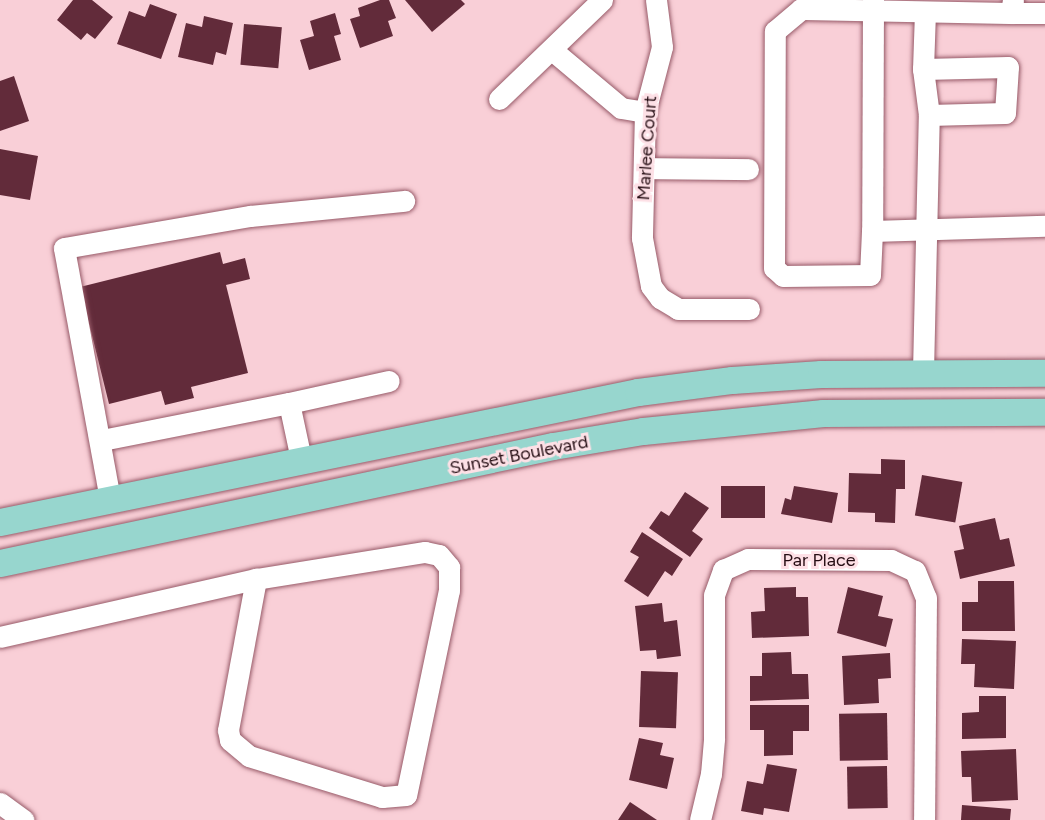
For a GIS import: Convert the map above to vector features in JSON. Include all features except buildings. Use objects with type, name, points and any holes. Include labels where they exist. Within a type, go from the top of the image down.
[{"type":"main road","points":[[0,522],[638,392],[732,380],[923,372],[1045,373]]},
{"type":"main road","name":"Sunset Boulevard","points":[[0,563],[542,449],[644,431],[823,413],[1045,412]]},
{"type":"street","points":[[499,99],[602,0]]},
{"type":"street","name":"Marlee Court","points":[[656,0],[662,47],[645,112],[644,168],[645,263],[651,286],[669,306],[749,309]]},
{"type":"street","points":[[873,6],[870,275],[783,276],[774,268],[775,31],[801,9],[873,6],[925,13],[1012,7],[1045,13]]},
{"type":"street","points":[[923,372],[929,115],[923,69],[925,13]]},
{"type":"street","points":[[552,50],[621,108],[645,112]]},
{"type":"street","points":[[923,69],[1008,67],[1005,113],[929,115]]},
{"type":"street","points":[[644,168],[748,169]]},
{"type":"street","points":[[110,499],[102,440],[63,248],[250,216],[404,201]]},
{"type":"street","points":[[872,231],[1045,226]]},
{"type":"street","points":[[102,440],[389,381]]},
{"type":"street","points":[[289,403],[301,459]]},
{"type":"street","points":[[0,637],[256,579],[425,552],[446,560],[449,590],[406,795],[394,799],[249,756],[230,740],[228,730],[256,579]]},
{"type":"street","name":"Par Place","points":[[700,820],[711,774],[714,738],[717,581],[723,570],[735,562],[760,560],[891,560],[915,571],[924,584],[924,820]]},
{"type":"street","points":[[0,803],[23,820]]}]
